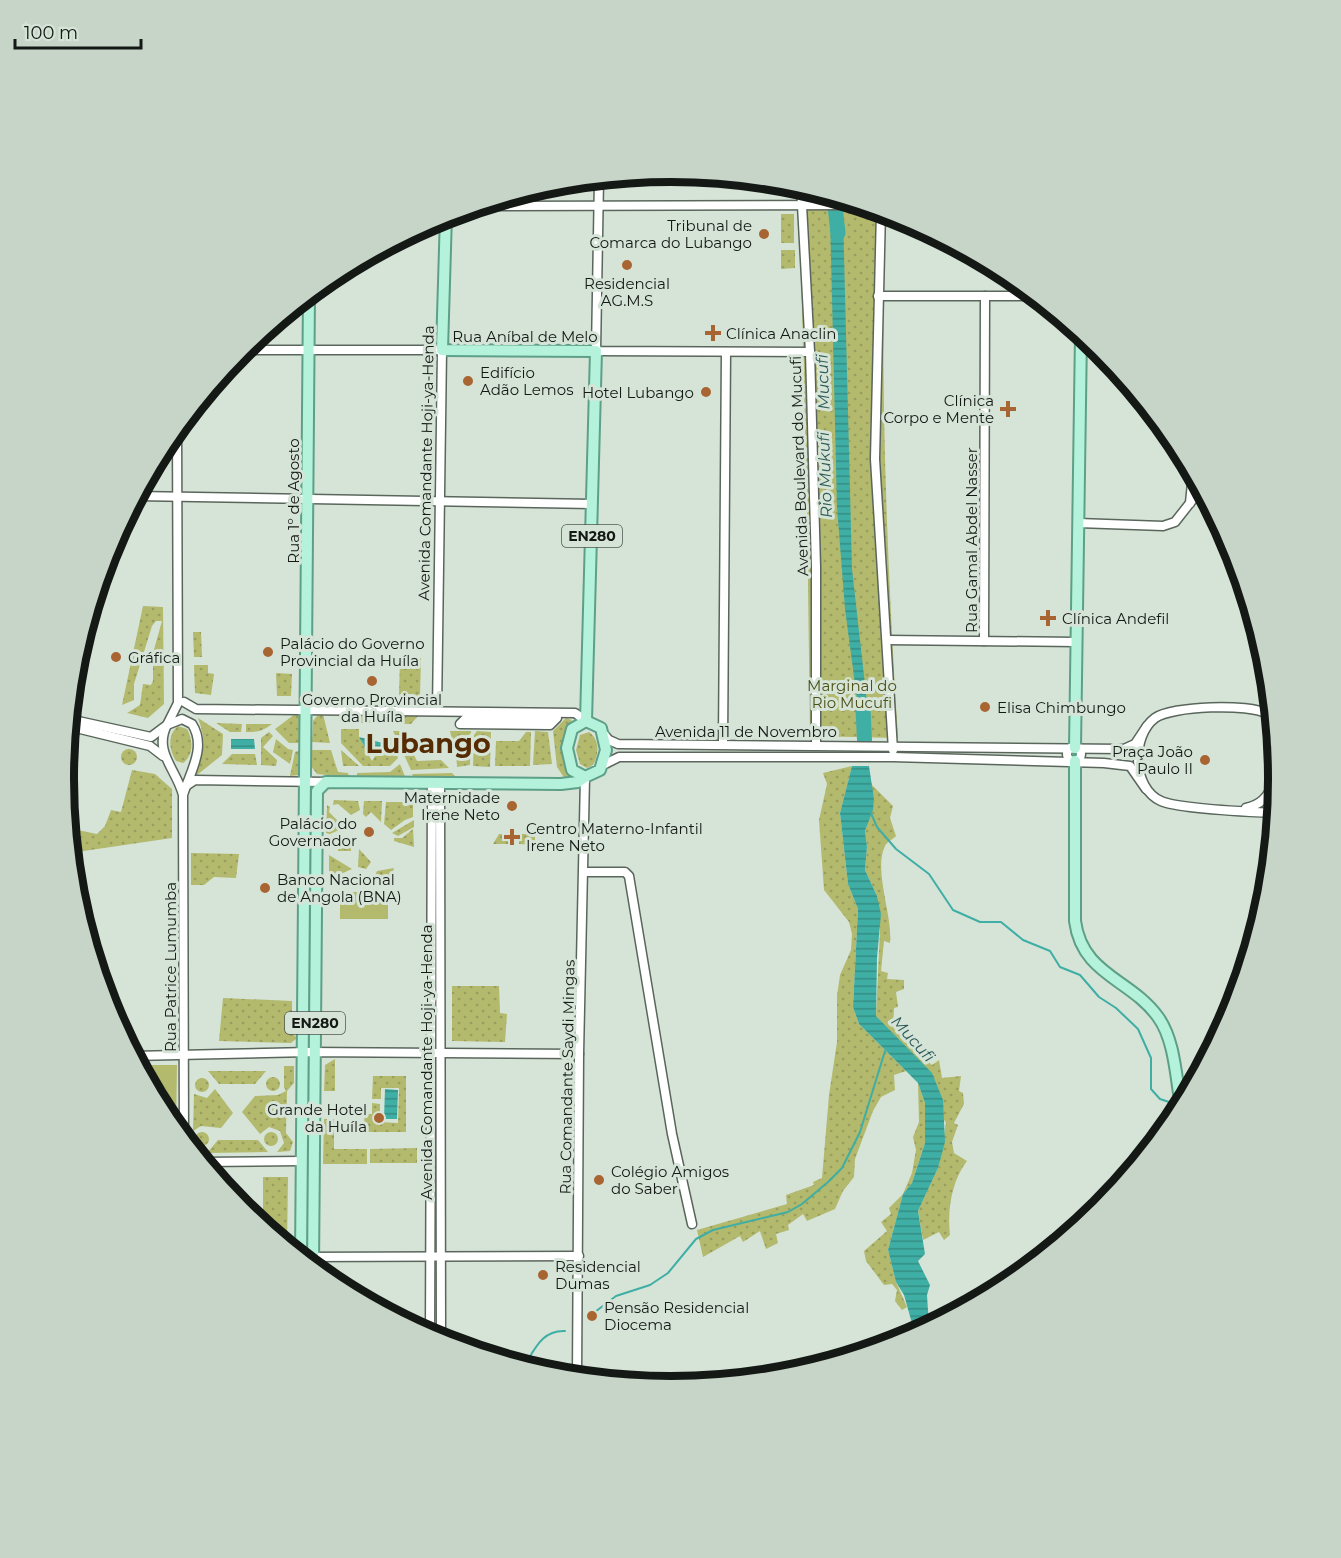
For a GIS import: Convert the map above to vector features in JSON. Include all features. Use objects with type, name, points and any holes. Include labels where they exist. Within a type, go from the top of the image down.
[{"type":"main road","name":"Avenida Comandante Hoji-ya-Henda","points":[[442,351],[446,226]]},
{"type":"main road","name":"Rua 1º de Agosto","points":[[307,709],[309,304]]},
{"type":"main road","points":[[1075,748],[1081,346]]},
{"type":"main road","name":"Rua Aníbal de Melo","points":[[442,351],[596,351]]},
{"type":"main road","name":"EN280","points":[[586,721],[596,351]]},
{"type":"main road","name":"EN280","points":[[301,1248],[304,782],[307,709]]},
{"type":"main road","points":[[326,782],[561,784],[578,782],[596,774],[603,765],[606,750],[603,733],[596,724],[586,721],[572,729],[567,748],[572,770],[585,777]]},
{"type":"main road","points":[[1075,761],[1075,921],[1078,938],[1093,963],[1158,1016],[1165,1031],[1178,1093]]},
{"type":"main road","name":"EN280","points":[[314,1258],[315,805],[317,791],[326,782]]},
{"type":"street","points":[[596,351],[599,186]]},
{"type":"street","name":"Avenida Boulevard do Mucufi","points":[[802,197],[810,352],[816,578],[816,744]]},
{"type":"street","points":[[504,206],[834,205]]},
{"type":"street","points":[[881,221],[875,459],[893,757]]},
{"type":"street","points":[[878,296],[1021,296]]},
{"type":"street","name":"Rua Gamal Abdel Nasser","points":[[984,641],[985,296]]},
{"type":"street","name":"Rua Aníbal de Melo","points":[[256,350],[442,351]]},
{"type":"street","name":"Avenida Comandante Hoji-ya-Henda","points":[[438,711],[442,351]]},
{"type":"street","name":"Rua Aníbal de Melo","points":[[596,351],[810,352]]},
{"type":"street","points":[[723,743],[726,352]]},
{"type":"street","points":[[165,759],[162,745],[167,725],[178,703],[177,443]]},
{"type":"street","points":[[1189,505],[1191,487]]},
{"type":"street","points":[[145,496],[592,504]]},
{"type":"street","points":[[1078,523],[1163,526],[1175,522],[1196,496]]},
{"type":"street","points":[[887,640],[1076,642]]},
{"type":"street","points":[[76,728],[150,746],[157,749],[172,767],[187,769],[195,762],[198,735],[188,721],[178,674]]},
{"type":"street","points":[[184,702],[196,709],[575,713],[586,721]]},
{"type":"street","points":[[1263,707],[1175,710],[1158,716],[1147,726],[1139,756],[1139,770],[1146,789],[1164,802],[1266,812]]},
{"type":"street","points":[[1253,708],[1263,712]]},
{"type":"street","points":[[188,721],[196,709]]},
{"type":"street","points":[[467,717],[557,718],[550,725],[460,724],[467,717]]},
{"type":"street","points":[[77,721],[145,737],[157,735],[177,719],[188,721]]},
{"type":"street","name":"Avenida 11 de Novembro","points":[[603,733],[609,740],[618,744],[723,743],[1075,748],[1129,747],[1147,726]]},
{"type":"street","points":[[1075,748],[1081,755],[1075,761]]},
{"type":"street","name":"Avenida 11 de Novembro","points":[[603,765],[620,756],[893,757],[1075,761],[1130,766],[1146,789]]},
{"type":"street","name":"Rua Patrice Lumumba","points":[[184,1124],[184,791],[195,762]]},
{"type":"street","name":"Rua Patrice Lumumba","points":[[172,767],[184,791]]},
{"type":"street","name":"Rua Comandante Saydi Mingas","points":[[577,1369],[579,1054],[585,777]]},
{"type":"street","points":[[184,791],[195,780],[326,782]]},
{"type":"street","name":"Avenida Comandante Hoji-ya-Henda","points":[[430,1325],[430,1053],[436,784]]},
{"type":"street","name":"Avenida Comandante Hoji-ya-Henda","points":[[436,784],[441,1053],[441,1331]]},
{"type":"street","points":[[1239,810],[1263,802],[1267,795]]},
{"type":"street","points":[[584,872],[626,872],[629,876],[668,1113],[692,1224]]},
{"type":"street","points":[[142,1056],[302,1052],[579,1054]]},
{"type":"street","points":[[213,1162],[301,1161]]},
{"type":"street","points":[[320,1262],[430,1256],[579,1256]]},
{"type":"green space","name":"Marginal do Rio Mucufi","points":[[797,195],[885,222],[883,344],[886,475],[898,738],[810,736],[800,228]]},
{"type":"green space","points":[[781,214],[794,214],[794,243],[781,243]]},
{"type":"green space","points":[[781,250],[795,250],[795,268],[781,269]]},
{"type":"green space","points":[[143,606],[163,607],[164,704],[148,718],[127,713],[140,705],[143,684],[151,685],[153,681],[153,653],[162,621],[156,621],[152,626],[134,684],[134,700],[122,705]]},
{"type":"green space","points":[[193,632],[201,632],[202,657],[194,657]]},
{"type":"green space","points":[[400,658],[421,658],[420,696],[399,696]]},
{"type":"green space","points":[[194,665],[208,665],[208,673],[214,674],[211,695],[195,693]]},
{"type":"green space","points":[[276,673],[292,674],[291,696],[277,696]]},
{"type":"green space","points":[[295,714],[301,715],[301,743],[289,743],[275,729]]},
{"type":"green space","points":[[323,714],[330,743],[312,742],[313,721],[317,716]]},
{"type":"green space","points":[[338,715],[372,716],[371,723],[341,723]]},
{"type":"green space","points":[[375,716],[418,716],[411,724],[375,723]]},
{"type":"green space","points":[[198,718],[223,734],[222,755],[197,775],[192,775],[200,761],[203,747]]},
{"type":"green space","points":[[566,718],[572,720],[564,735],[562,750],[571,779],[565,779],[557,767],[553,731]]},
{"type":"green space","points":[[216,723],[242,724],[241,732],[230,732]]},
{"type":"green space","points":[[246,724],[272,724],[260,731],[246,732]]},
{"type":"green space","points":[[178,726],[187,729],[191,742],[191,752],[183,763],[176,761],[171,747],[172,734]]},
{"type":"green space","points":[[341,729],[359,729],[359,737],[372,761],[387,737],[391,737],[398,758],[390,766],[363,766],[341,743]]},
{"type":"green space","points":[[393,731],[402,731],[417,761],[441,760],[449,768],[411,770]]},
{"type":"green space","points":[[450,731],[471,731],[471,733],[454,749]]},
{"type":"green space","points":[[477,731],[491,732],[490,767],[473,766],[474,735]]},
{"type":"green space","points":[[535,731],[548,732],[552,764],[533,765]]},
{"type":"green space","points":[[269,732],[273,736],[263,747],[277,760],[276,766],[261,765],[261,738]]},
{"type":"green space","points":[[526,732],[531,732],[530,766],[495,766],[496,741],[519,741]]},
{"type":"green space","points":[[589,732],[597,743],[597,752],[593,765],[587,768],[580,764],[576,750],[580,735]]},
{"type":"green space","points":[[471,738],[470,765],[457,767],[456,752]]},
{"type":"green space","points":[[276,739],[288,749],[293,750],[290,764],[273,752]]},
{"type":"green space","points":[[129,749],[135,751],[137,757],[135,763],[129,765],[123,763],[121,757],[123,751]]},
{"type":"green space","points":[[300,750],[299,775],[290,776],[295,752]]},
{"type":"green space","points":[[312,750],[331,750],[338,772],[348,773],[349,777],[317,774],[311,766]]},
{"type":"green space","points":[[341,750],[359,766],[343,766]]},
{"type":"green space","points":[[232,754],[255,754],[257,765],[222,764]]},
{"type":"green space","points":[[400,764],[406,779],[357,777],[357,773],[390,772]]},
{"type":"green space","points":[[852,766],[840,813],[848,884],[858,909],[853,1007],[859,1024],[906,1071],[894,1075],[895,1090],[881,1097],[873,1111],[855,1159],[854,1177],[843,1191],[835,1209],[807,1221],[803,1214],[788,1225],[789,1230],[776,1234],[778,1243],[766,1249],[760,1231],[743,1242],[740,1236],[703,1257],[697,1230],[787,1204],[786,1195],[814,1185],[813,1182],[822,1178],[829,1095],[837,1042],[837,996],[840,975],[851,950],[852,934],[849,922],[824,890],[819,820],[827,784],[823,773]]},
{"type":"green space","points":[[132,770],[155,774],[172,789],[172,838],[78,852],[76,830],[97,834],[105,826],[111,810],[121,812]]},
{"type":"green space","points":[[452,773],[458,779],[414,778],[412,774]]},
{"type":"green space","points":[[870,783],[893,806],[890,818],[896,836],[885,846],[881,867],[890,943],[884,941],[881,971],[888,973],[887,979],[904,980],[904,989],[896,992],[898,1007],[894,1008],[893,1027],[909,1030],[907,1034],[911,1036],[910,1039],[922,1042],[920,1048],[931,1050],[925,1059],[932,1065],[939,1060],[942,1078],[961,1076],[959,1091],[963,1093],[964,1104],[954,1123],[958,1125],[952,1142],[954,1153],[967,1161],[954,1186],[949,1216],[950,1235],[944,1240],[939,1232],[923,1240],[918,1211],[938,1168],[946,1123],[890,1032],[876,1016],[880,930],[877,896],[865,870],[867,847],[865,832],[874,799]]},
{"type":"green space","points":[[334,800],[358,801],[360,810],[351,815],[338,804],[333,805]]},
{"type":"green space","points":[[364,801],[382,801],[381,822],[371,812],[366,817],[363,814]]},
{"type":"green space","points":[[386,802],[413,802],[413,817],[391,830],[384,824]]},
{"type":"green space","points":[[327,805],[330,807],[329,812],[341,824],[339,830],[330,834],[326,833]]},
{"type":"green space","points":[[414,820],[414,827],[398,836],[392,833]]},
{"type":"green space","points":[[413,829],[414,847],[394,841],[394,838],[402,838]]},
{"type":"green space","points":[[499,834],[516,834],[516,844],[493,844]]},
{"type":"green space","points":[[520,834],[535,834],[535,845],[519,844]]},
{"type":"green space","points":[[345,836],[351,842],[351,851],[338,851],[338,842]]},
{"type":"green space","points":[[359,849],[371,862],[366,869],[358,867]]},
{"type":"green space","points":[[191,853],[239,854],[236,878],[214,877],[204,885],[191,885]]},
{"type":"green space","points":[[329,855],[352,869],[329,879]]},
{"type":"green space","points":[[394,868],[389,883],[372,883],[377,871]]},
{"type":"green space","points":[[340,892],[388,892],[388,919],[340,919]]},
{"type":"green space","points":[[452,986],[499,986],[500,1013],[507,1014],[505,1042],[452,1041]]},
{"type":"green space","points":[[223,998],[292,1001],[292,1033],[297,1038],[291,1043],[219,1041]]},
{"type":"green space","points":[[335,1059],[335,1091],[324,1091],[325,1065]]},
{"type":"green space","points":[[146,1065],[177,1065],[176,1114]]},
{"type":"green space","points":[[284,1066],[294,1066],[294,1083],[287,1091],[286,1133],[293,1142],[290,1151],[277,1152],[284,1143],[280,1131],[269,1127],[260,1134],[242,1112],[255,1096],[278,1095],[286,1091]]},
{"type":"green space","points":[[208,1071],[266,1071],[255,1084],[219,1084]]},
{"type":"green space","points":[[373,1076],[406,1076],[406,1132],[363,1132],[365,1114],[372,1114],[372,1103],[380,1104],[380,1122],[398,1123],[399,1088],[381,1088],[381,1099],[372,1099]]},
{"type":"green space","points":[[270,1077],[276,1077],[280,1084],[276,1091],[270,1091],[266,1087],[266,1081]]},
{"type":"green space","points":[[199,1078],[205,1078],[209,1085],[205,1092],[199,1092],[195,1088],[195,1082]]},
{"type":"green space","points":[[918,1083],[925,1103],[925,1143],[912,1183],[903,1194],[912,1173],[916,1150],[913,1137],[919,1122]]},
{"type":"green space","points":[[215,1089],[233,1113],[221,1128],[201,1126],[193,1131],[194,1094],[207,1098]]},
{"type":"green space","points":[[324,1119],[334,1119],[334,1149],[367,1149],[367,1164],[323,1164]]},
{"type":"green space","points":[[199,1132],[205,1132],[209,1136],[209,1142],[205,1146],[200,1146],[195,1139]]},
{"type":"green space","points":[[268,1132],[274,1132],[278,1139],[274,1146],[268,1146],[264,1142],[264,1136]]},
{"type":"green space","points":[[218,1140],[258,1140],[268,1152],[207,1153]]},
{"type":"green space","points":[[417,1148],[417,1163],[370,1163],[370,1149]]},
{"type":"green space","points":[[263,1177],[288,1177],[287,1236],[263,1215]]},
{"type":"green space","points":[[903,1194],[888,1250],[896,1282],[907,1307],[902,1310],[895,1301],[897,1290],[892,1284],[884,1285],[866,1261],[864,1251],[887,1231],[881,1222],[891,1214],[889,1208]]},
{"type":"water","points":[[830,215],[843,215],[852,569],[870,729],[861,729],[845,609],[837,507]]},
{"type":"water","points":[[359,737],[383,743],[377,753],[368,753]]},
{"type":"water","points":[[231,739],[254,739],[255,749],[231,749]]},
{"type":"water","points":[[852,766],[869,766],[874,799],[873,810],[865,831],[867,847],[865,870],[877,896],[881,914],[877,958],[876,1016],[932,1073],[943,1100],[945,1142],[938,1168],[918,1211],[925,1254],[918,1261],[930,1285],[927,1295],[928,1317],[912,1325],[904,1295],[896,1282],[888,1250],[903,1194],[912,1183],[925,1143],[925,1103],[918,1083],[859,1024],[853,1007],[858,909],[848,884],[840,813]]},
{"type":"water","points":[[385,1089],[398,1090],[397,1119],[384,1119]]},
{"type":"waterway","name":"Mucufi","points":[[835,205],[838,233]]},
{"type":"waterway","name":"Mucufi","points":[[863,709],[865,751]]},
{"type":"waterway","points":[[870,811],[877,827],[896,849],[929,874],[953,910],[980,922],[1001,922],[1023,940],[1050,951],[1060,967],[1080,975],[1099,997],[1116,1008],[1138,1029],[1151,1058],[1151,1089],[1160,1099],[1172,1103]]},
{"type":"waterway","points":[[587,1318],[616,1296],[650,1285],[668,1273],[696,1239],[713,1230],[788,1212],[802,1204],[828,1182],[842,1168],[860,1132],[885,1051]]},
{"type":"waterway","points":[[528,1359],[545,1337],[565,1331]]},
{"type":"place","name":"Tribunal de Comarca do Lubango","points":[[764,234]]},
{"type":"place","name":"Residencial AG.M.S","points":[[627,265]]},
{"type":"place","name":"Clínica Anaclin","points":[[713,333]]},
{"type":"place","name":"Edifício Adão Lemos","points":[[468,381]]},
{"type":"place","name":"Hotel Lubango","points":[[706,392]]},
{"type":"place","name":"Clínica Corpo e Mente","points":[[1008,409]]},
{"type":"place","name":"Clínica Andefil","points":[[1048,618]]},
{"type":"place","name":"Palácio do Governo Provincial da Huíla","points":[[268,652]]},
{"type":"place","name":"Gráfica","points":[[116,657]]},
{"type":"place","name":"Governo Provincial da Huíla","points":[[372,681]]},
{"type":"place","name":"Elisa Chimbungo","points":[[985,707]]},
{"type":"place","name":"Praça João Paulo II","points":[[1205,760]]},
{"type":"place","name":"Maternidade Irene Neto","points":[[512,806]]},
{"type":"place","name":"Palácio do Governador","points":[[369,832]]},
{"type":"place","name":"Centro Materno-Infantil Irene Neto","points":[[512,837]]},
{"type":"place","name":"Banco Nacional de Angola (BNA)","points":[[265,888]]},
{"type":"place","name":"Grande Hotel da Huíla","points":[[379,1118]]},
{"type":"place","name":"Colégio Amigos do Saber","points":[[599,1180]]},
{"type":"place","name":"Residencial Dumas","points":[[543,1275]]},
{"type":"place","name":"Pensão Residencial Diocema","points":[[592,1316]]},
{"type":"district","name":"Lubango","points":[[428,743]]},
{"type":"water label","name":"Rio Mukufi","points":[[825,475]]}]
